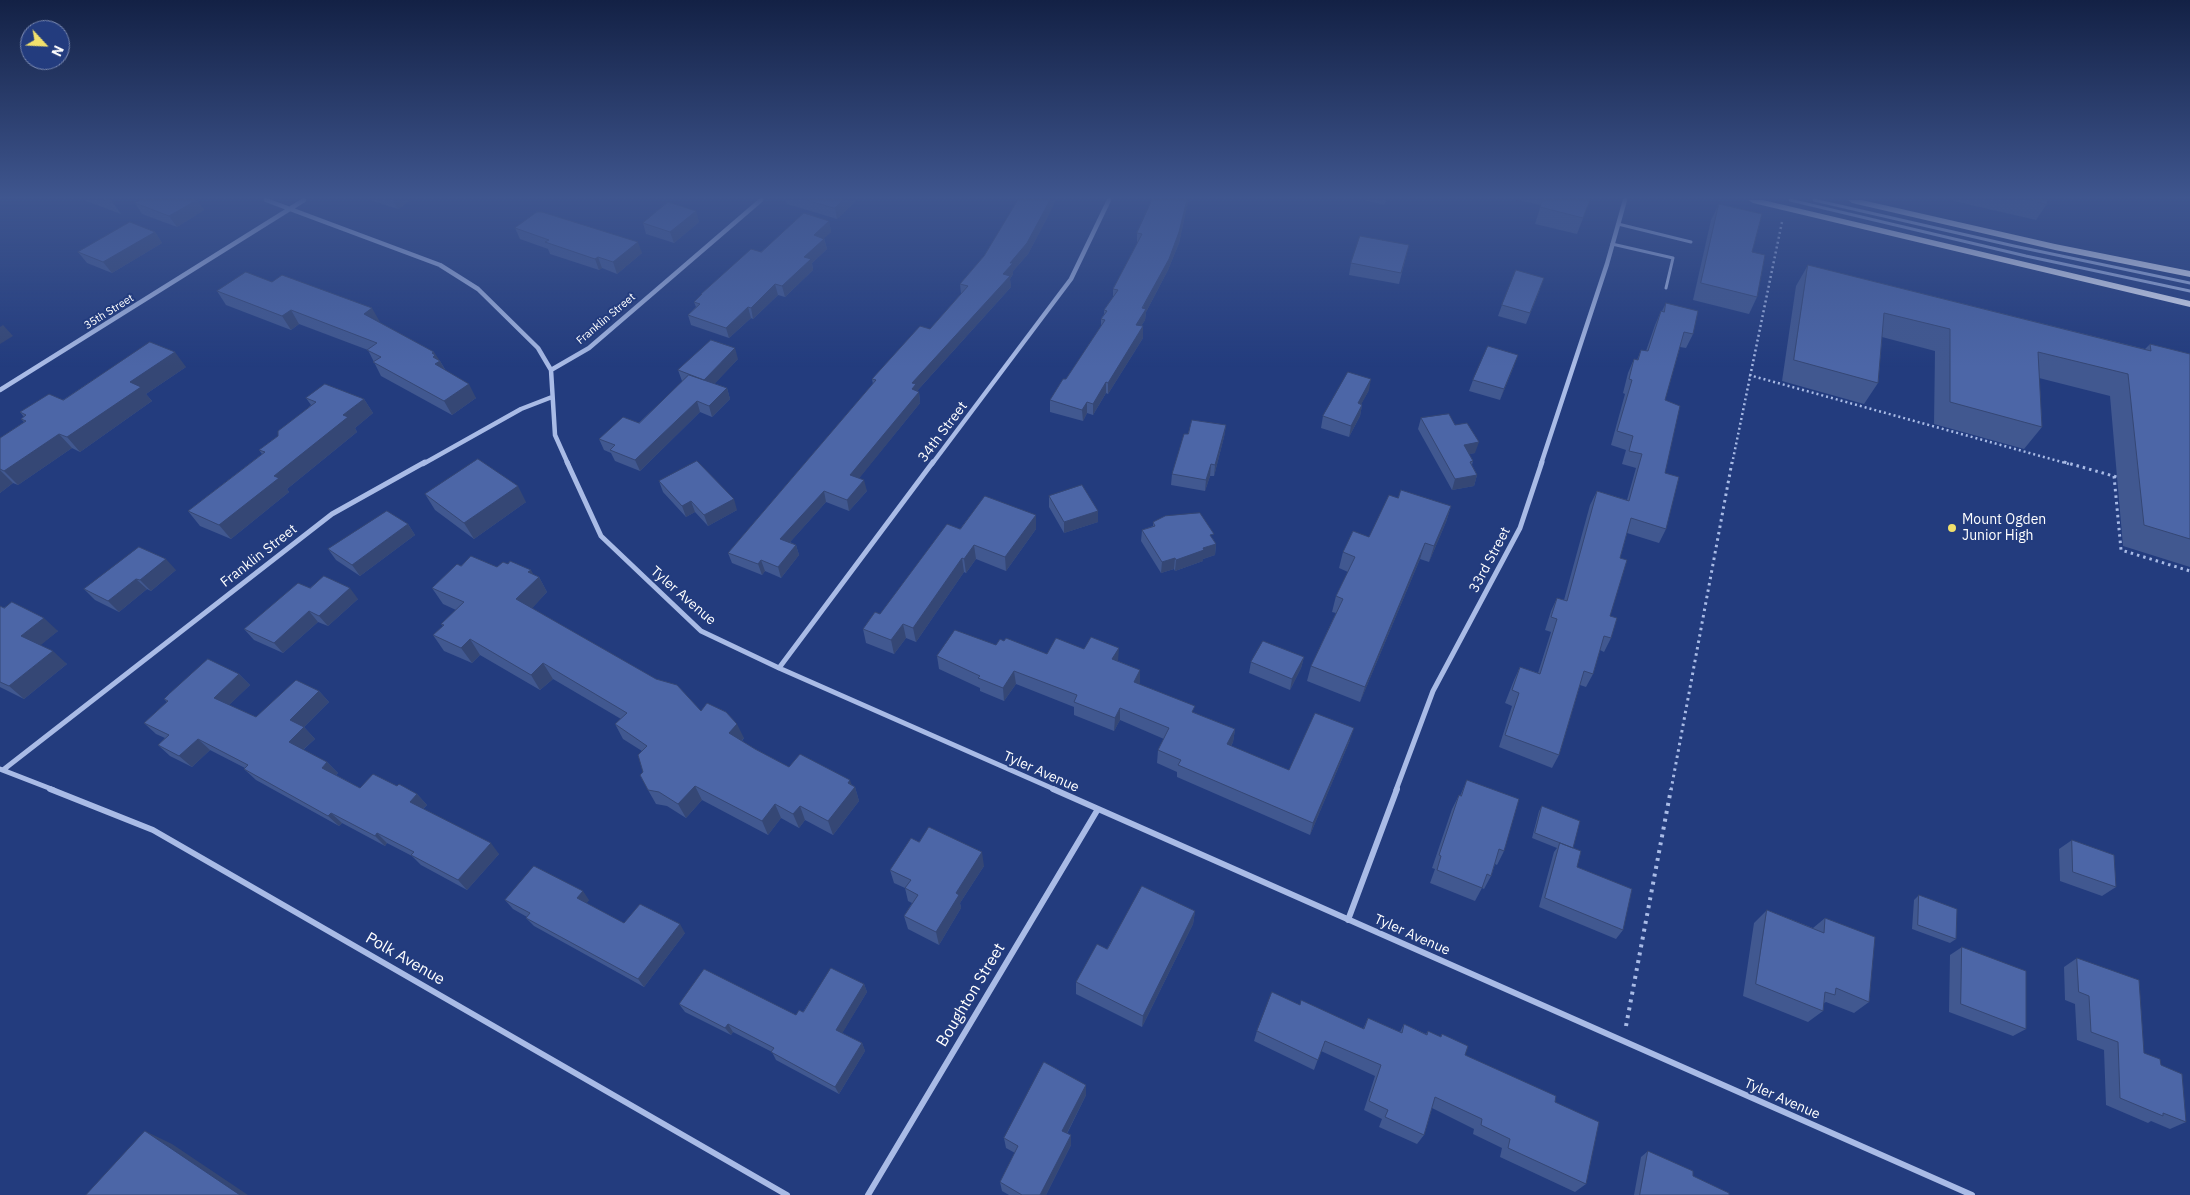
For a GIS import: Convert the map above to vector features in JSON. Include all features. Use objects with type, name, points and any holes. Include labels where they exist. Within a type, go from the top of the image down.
[{"type":"main road","points":[[1987,256],[2190,304]]},
{"type":"main road","points":[[2099,256],[2190,274]]},
{"type":"street","name":"35th Street","points":[[0,390],[215,256]]},
{"type":"street","name":"Tyler Avenue","points":[[416,256],[440,265],[478,288],[538,348],[551,370],[555,435],[601,536],[701,630],[779,668],[1972,1195]]},
{"type":"street","name":"Franklin Street","points":[[551,370],[589,348],[696,256]]},
{"type":"street","name":"34th Street","points":[[779,668],[1072,279],[1083,256]]},
{"type":"street","name":"33rd Street","points":[[1348,920],[1433,691],[1520,528],[1608,256]]},
{"type":"street","name":"Franklin Street","points":[[1,770],[332,514],[521,409],[552,397]]},
{"type":"street","name":"Polk Avenue","points":[[1,770],[153,830],[787,1195]]},
{"type":"street","name":"Boughton Street","points":[[868,1195],[1098,809]]},
{"type":"lane","points":[[1663,256],[1673,258],[1666,288]]},
{"type":"lane","points":[[2025,256],[2190,290]]},
{"type":"lane","points":[[2060,256],[2190,283]]},
{"type":"path","points":[[1623,1041],[1749,375],[1775,256]]},
{"type":"path","points":[[1749,375],[2115,477],[2121,550],[2190,571]]},
{"type":"building","points":[[87,256],[114,256],[103,262]]},
{"type":"building","points":[[585,256],[621,256],[613,262],[598,257],[595,259]]},
{"type":"building","points":[[743,256],[805,256],[804,257],[811,259],[782,286],[775,284],[751,308],[748,307],[726,328],[688,315],[700,304],[694,302]]},
{"type":"building","points":[[984,256],[1016,256],[1010,263],[1013,263],[1003,274],[1010,276],[912,383],[916,384],[912,389],[919,392],[850,475],[864,480],[847,500],[824,491],[780,539],[796,545],[778,567],[761,560],[758,564],[728,553],[876,380],[872,379],[920,326],[930,329],[968,286],[960,284]]},
{"type":"building","points":[[1131,256],[1170,256],[1142,308],[1146,309],[1136,325],[1143,326],[1093,404],[1087,402],[1082,410],[1050,400],[1105,320],[1101,319],[1107,311],[1104,310],[1118,290],[1113,289]]},
{"type":"building","points":[[1353,256],[1406,256],[1401,273],[1351,263]]},
{"type":"building","points":[[1707,256],[1765,256],[1757,297],[1701,283]]},
{"type":"building","points":[[1808,265],[2151,351],[2150,344],[2190,354],[2190,539],[2144,525],[2128,374],[2038,352],[2042,427],[1950,402],[1950,329],[1884,313],[1878,383],[1794,360]]},
{"type":"building","points":[[1516,270],[1544,278],[1530,313],[1502,305]]},
{"type":"building","points":[[246,272],[272,282],[282,275],[372,308],[364,314],[434,352],[432,353],[435,355],[433,357],[440,361],[435,364],[469,384],[444,401],[373,362],[381,357],[367,350],[377,343],[291,310],[282,316],[217,291]]},
{"type":"building","points":[[1666,303],[1698,311],[1693,334],[1684,332],[1665,400],[1680,406],[1665,473],[1679,477],[1666,529],[1631,518],[1620,558],[1627,560],[1610,616],[1617,618],[1611,638],[1604,636],[1593,674],[1584,671],[1559,755],[1505,735],[1519,693],[1512,690],[1520,667],[1540,674],[1557,619],[1551,617],[1557,598],[1567,601],[1597,491],[1629,501],[1642,454],[1629,451],[1633,436],[1617,431],[1632,380],[1629,379],[1634,359],[1638,360],[1641,350],[1648,351],[1661,311],[1664,312]]},
{"type":"building","points":[[711,340],[735,348],[704,380],[678,370]]},
{"type":"building","points":[[150,342],[175,352],[130,382],[141,387],[67,437],[59,434],[4,471],[0,469],[0,438],[26,421],[21,419],[26,415],[20,412],[49,394],[63,400]]},
{"type":"building","points":[[1488,346],[1518,355],[1504,389],[1473,380]]},
{"type":"building","points":[[1348,372],[1371,379],[1358,403],[1362,405],[1351,426],[1323,416]]},
{"type":"building","points":[[689,375],[727,388],[709,406],[697,401],[635,460],[610,450],[615,445],[599,439],[623,417],[639,423]]},
{"type":"building","points":[[325,384],[364,399],[343,415],[348,417],[274,476],[279,478],[219,525],[188,511],[265,452],[259,450],[278,436],[278,431],[316,402],[306,398]]},
{"type":"building","points":[[1449,414],[1455,425],[1467,423],[1479,442],[1464,445],[1473,461],[1470,462],[1477,475],[1455,479],[1421,418]]},
{"type":"building","points":[[1192,420],[1226,425],[1215,465],[1211,464],[1206,480],[1172,474],[1184,434],[1188,434]]},
{"type":"building","points":[[478,459],[518,486],[464,523],[425,494]]},
{"type":"building","points":[[697,461],[734,499],[704,515],[691,501],[682,506],[659,481]]},
{"type":"building","points":[[1082,485],[1098,511],[1064,522],[1049,496]]},
{"type":"building","points":[[1401,490],[1451,506],[1434,546],[1425,543],[1365,687],[1311,666],[1343,599],[1336,596],[1355,557],[1343,552],[1353,531],[1369,537],[1389,495],[1398,498]]},
{"type":"building","points":[[985,496],[1036,515],[1005,557],[974,545],[964,559],[962,558],[913,628],[903,624],[891,640],[863,629],[875,612],[880,614],[947,524],[960,529]]},
{"type":"building","points":[[387,511],[408,524],[352,565],[328,549]]},
{"type":"building","points":[[1200,513],[1214,534],[1210,535],[1216,544],[1176,560],[1175,558],[1162,562],[1142,530],[1155,526],[1153,522],[1165,516]]},
{"type":"building","points":[[139,547],[166,559],[140,580],[136,579],[108,601],[84,589]]},
{"type":"building","points":[[471,556],[497,567],[503,562],[508,564],[510,561],[531,570],[528,572],[539,577],[516,599],[656,679],[677,685],[701,711],[707,703],[726,712],[737,724],[729,733],[755,749],[789,767],[800,754],[850,780],[848,783],[855,787],[828,821],[800,806],[793,814],[775,804],[762,821],[695,786],[678,804],[659,792],[648,790],[640,775],[643,772],[638,755],[647,746],[615,724],[627,713],[543,663],[531,675],[470,639],[461,648],[433,635],[444,625],[441,624],[464,602],[432,588],[457,564],[461,566]]},
{"type":"building","points":[[324,576],[350,588],[319,616],[309,611],[274,643],[244,629],[298,583],[310,588]]},
{"type":"building","points":[[12,602],[44,618],[21,636],[53,651],[9,686],[0,682],[0,606],[4,608]]},
{"type":"building","points":[[955,630],[996,645],[1000,639],[1004,641],[1006,638],[1047,654],[1056,638],[1084,649],[1091,637],[1119,648],[1112,659],[1140,670],[1134,682],[1195,706],[1192,712],[1235,729],[1227,744],[1289,770],[1315,713],[1354,728],[1313,823],[1178,765],[1181,760],[1158,750],[1169,728],[1120,708],[1115,718],[1074,702],[1077,695],[1014,671],[1003,688],[978,678],[980,676],[937,656]]},
{"type":"building","points":[[1263,641],[1304,657],[1292,679],[1251,662]]},
{"type":"building","points":[[208,659],[239,674],[214,698],[256,717],[296,680],[319,691],[290,720],[304,727],[289,742],[327,762],[322,768],[360,788],[373,774],[397,786],[399,784],[417,794],[410,802],[491,843],[458,880],[411,855],[414,852],[377,833],[375,836],[331,813],[328,816],[244,769],[248,765],[198,739],[179,756],[158,745],[169,735],[144,723],[168,701],[164,699],[169,694]]},
{"type":"building","points":[[1467,780],[1519,799],[1504,851],[1499,849],[1491,876],[1487,874],[1482,888],[1437,870],[1441,856],[1439,855],[1459,795],[1461,796]]},
{"type":"building","points":[[1542,806],[1580,821],[1573,848],[1535,833]]},
{"type":"building","points":[[929,827],[982,852],[956,893],[959,895],[936,932],[904,916],[918,895],[905,888],[911,880],[890,870],[911,838],[919,842]]},
{"type":"building","points":[[2072,840],[2114,855],[2116,887],[2073,872]]},
{"type":"building","points":[[1560,843],[1581,851],[1577,867],[1632,889],[1623,930],[1545,898]]},
{"type":"building","points":[[534,866],[583,891],[577,898],[624,923],[640,904],[680,924],[638,979],[526,918],[530,913],[505,900]]},
{"type":"building","points":[[1142,886],[1195,911],[1143,1016],[1076,982],[1097,944],[1107,949]]},
{"type":"building","points":[[1919,895],[1957,909],[1956,939],[1918,925]]},
{"type":"building","points":[[1767,910],[1824,933],[1825,918],[1875,937],[1869,1002],[1836,988],[1835,995],[1825,992],[1823,1011],[1756,984]]},
{"type":"building","points":[[1962,947],[2026,971],[2026,1029],[1961,1004]]},
{"type":"building","points":[[2077,958],[2139,980],[2144,1053],[2160,1059],[2161,1065],[2182,1074],[2186,1122],[2163,1113],[2163,1116],[2120,1098],[2118,1042],[2091,1032],[2089,996],[2079,992]]},
{"type":"building","points":[[831,968],[864,984],[836,1030],[862,1043],[835,1087],[771,1052],[774,1048],[728,1024],[725,1028],[679,1004],[704,969],[796,1015],[799,1010],[803,1012]]},
{"type":"building","points":[[1272,992],[1300,1005],[1301,1000],[1364,1029],[1368,1018],[1402,1033],[1404,1024],[1427,1035],[1428,1031],[1441,1037],[1442,1034],[1468,1046],[1465,1055],[1556,1096],[1555,1102],[1599,1122],[1586,1184],[1508,1148],[1510,1139],[1481,1125],[1482,1119],[1435,1097],[1424,1135],[1385,1117],[1388,1110],[1369,1101],[1381,1065],[1325,1041],[1318,1060],[1257,1031]]},
{"type":"building","points":[[1044,1062],[1086,1085],[1062,1131],[1071,1135],[1040,1195],[1022,1195],[1000,1182],[1018,1146],[1004,1138]]},
{"type":"building","points":[[145,1131],[240,1195],[86,1195]]},
{"type":"building","points":[[1648,1151],[1693,1171],[1693,1176],[1729,1193],[1729,1195],[1640,1195]]},
{"type":"place","name":"Mount Ogden Junior High","points":[[1952,528]]}]
